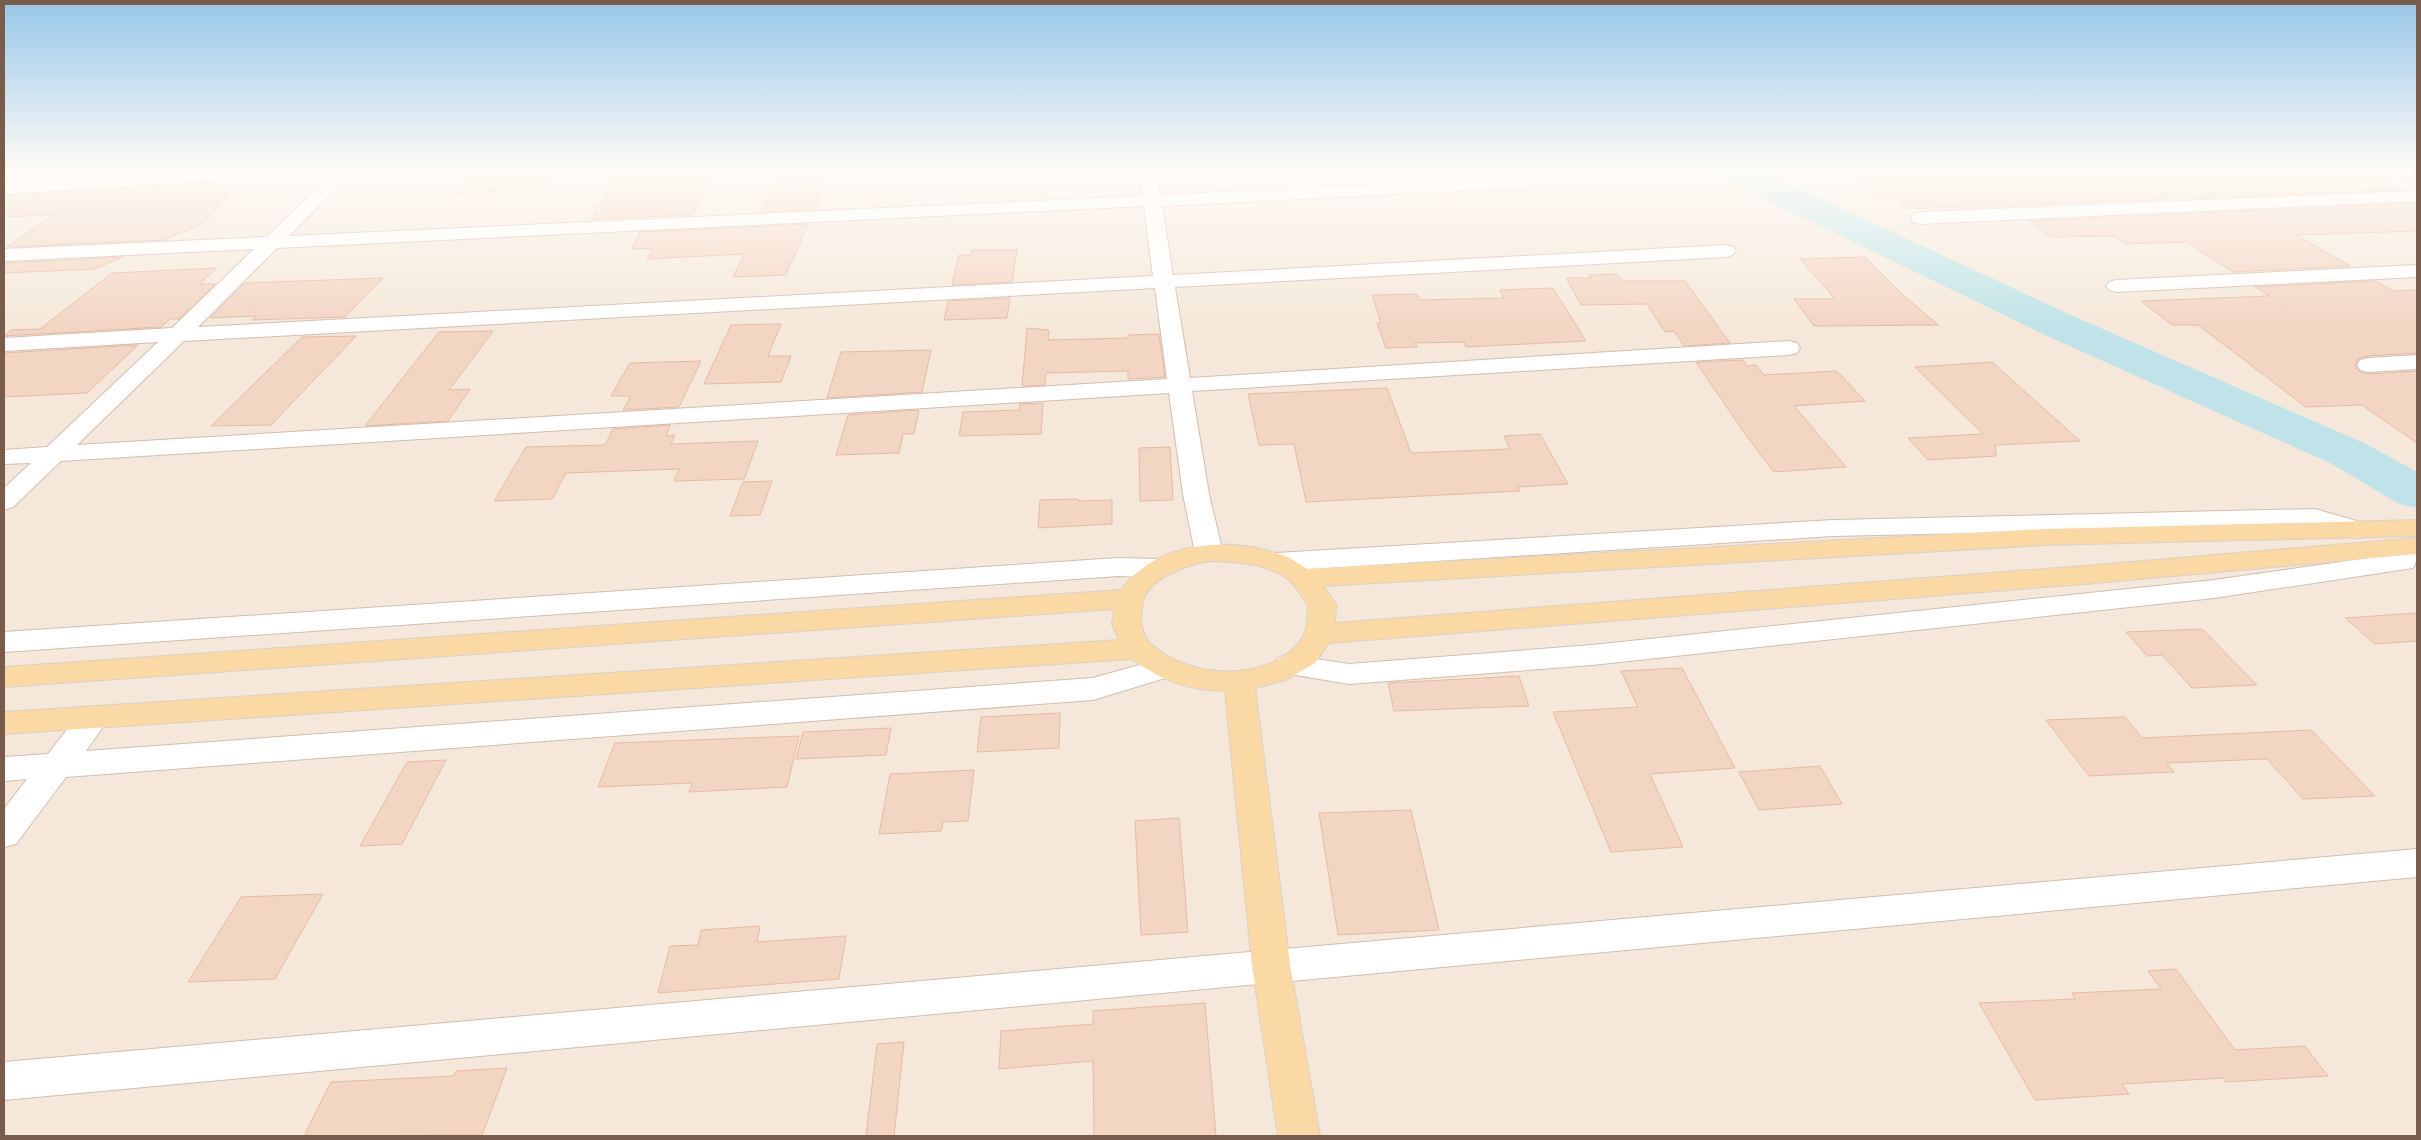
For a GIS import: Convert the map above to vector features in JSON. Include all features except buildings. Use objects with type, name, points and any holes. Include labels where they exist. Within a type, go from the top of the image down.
[{"type":"main road","points":[[1303,578],[2045,537],[2358,530],[2413,541]]},
{"type":"main road","points":[[1320,634],[2084,575],[2413,541]]},
{"type":"main road","points":[[1209,553],[1244,554],[1276,562],[1303,578],[1322,604],[1320,634],[1304,656],[1290,665],[1275,673],[1239,682],[1199,680],[1164,668],[1138,649],[1126,624],[1129,599],[1140,582],[1159,568],[1182,558],[1209,553]]},
{"type":"main road","points":[[4,677],[1129,599]]},
{"type":"main road","points":[[4,723],[1138,649]]},
{"type":"main road","points":[[1239,682],[1271,965],[1299,1136]]},
{"type":"street","points":[[4,502],[178,335],[291,222]]},
{"type":"street","points":[[4,255],[696,222]]},
{"type":"street","points":[[1155,222],[1196,494],[1209,553]]},
{"type":"street","points":[[4,344],[1726,251]]},
{"type":"street","points":[[2116,286],[2417,271]]},
{"type":"street","points":[[4,457],[1789,348]]},
{"type":"street","points":[[2368,365],[2417,362]]},
{"type":"street","points":[[1276,562],[1833,528],[2315,517],[2358,530]]},
{"type":"street","points":[[1290,665],[1349,674],[1592,655],[2214,589],[2403,562],[2413,541]]},
{"type":"street","points":[[4,642],[1098,568],[1159,568]]},
{"type":"street","points":[[4,769],[1093,689],[1164,668]]},
{"type":"street","points":[[4,834],[94,717]]},
{"type":"street","points":[[4,1081],[1271,965],[2417,863]]},
{"type":"shaded area","points":[[4,222],[2417,222],[2417,1136],[4,1136]]},
{"type":"waterway","points":[[1842,222],[2058,325],[2349,454],[2417,493]]}]
